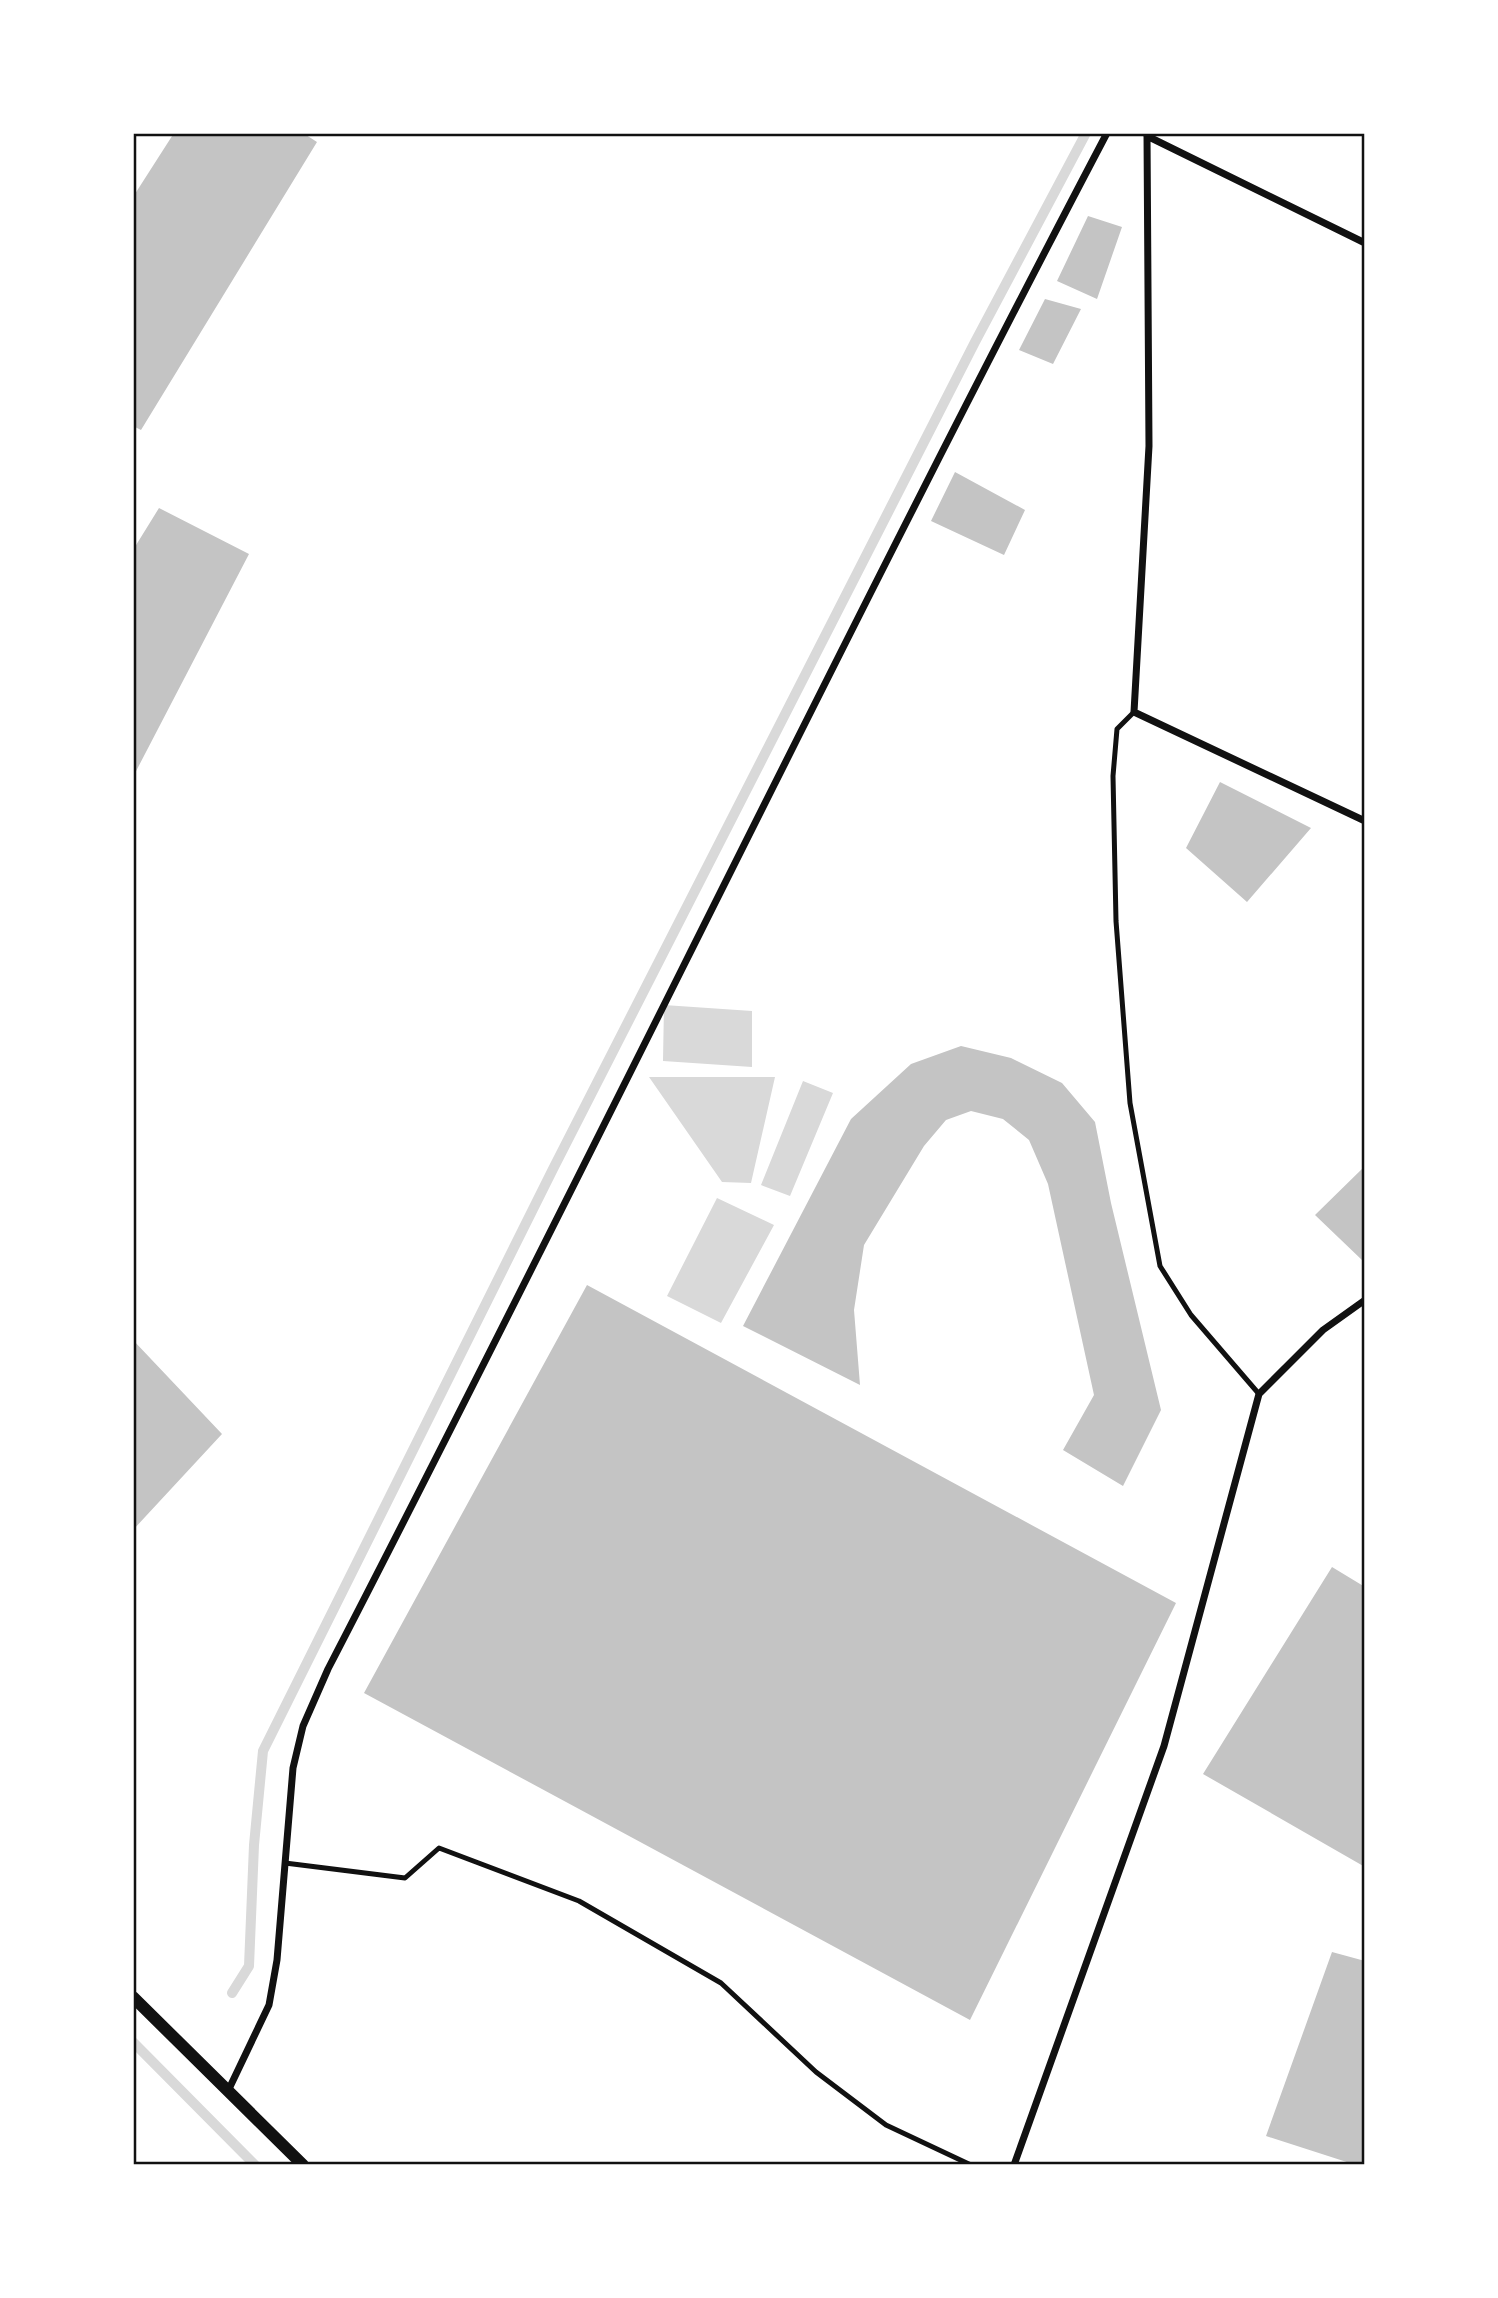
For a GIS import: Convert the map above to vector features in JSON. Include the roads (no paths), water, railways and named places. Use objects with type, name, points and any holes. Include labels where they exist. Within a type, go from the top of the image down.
[{"type":"street","points":[[228,2091],[269,2005],[276,1961],[293,1768],[303,1726],[328,1669],[582,1170],[981,372],[1107,133]]},
{"type":"street","points":[[1365,243],[1147,134],[1149,446],[1134,712],[1365,821]]},
{"type":"street","points":[[1014,2165],[1164,1746],[1259,1394],[1323,1330],[1365,1300]]},
{"type":"street","points":[[133,1997],[303,2165]]},
{"type":"lane","points":[[1134,712],[1117,729],[1113,776],[1116,921],[1133,1117],[1160,1266],[1191,1315],[1259,1394]]},
{"type":"lane","points":[[285,1863],[405,1878],[439,1847],[579,1901],[721,1983],[816,2072],[886,2125],[971,2165]]},
{"type":"waterway","points":[[232,1993],[249,1966],[254,1845],[263,1751],[553,1169],[975,342],[1086,133]]},
{"type":"waterway","points":[[133,2042],[255,2165]]}]
